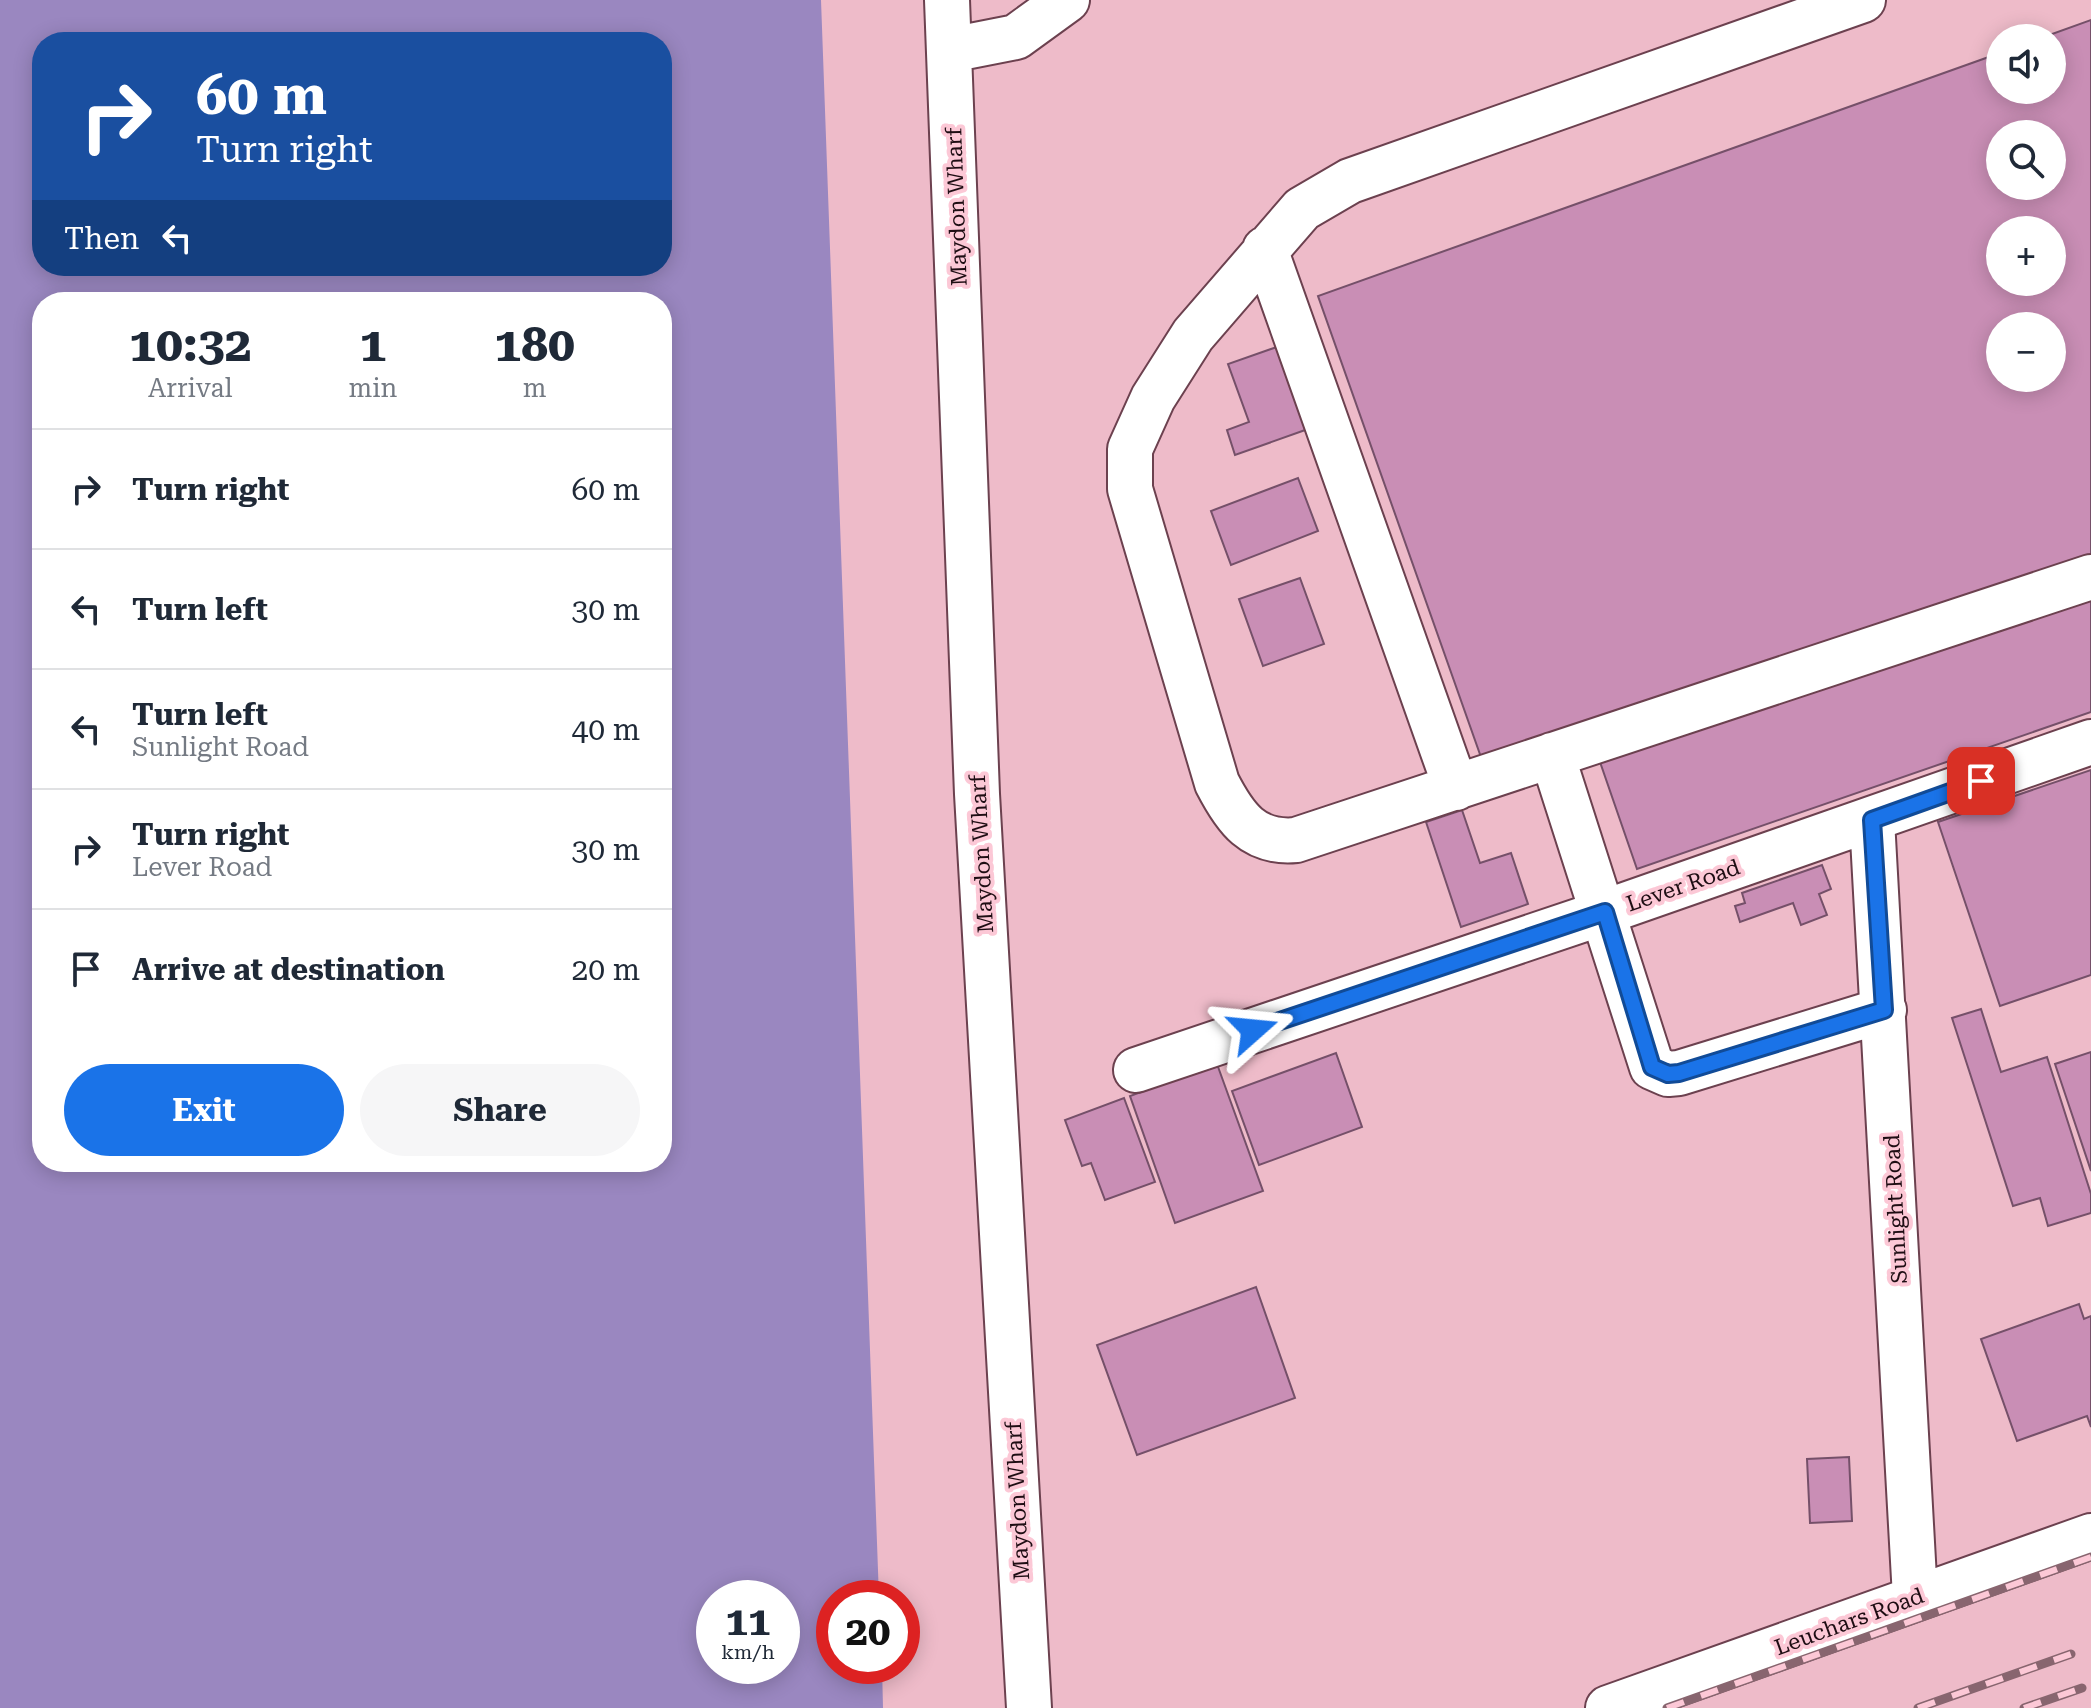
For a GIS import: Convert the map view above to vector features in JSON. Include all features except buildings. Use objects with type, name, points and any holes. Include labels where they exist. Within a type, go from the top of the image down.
[{"type":"street","name":"Maydon Wharf","points":[[947,0],[977,794],[1029,1708]]},
{"type":"street","points":[[950,50],[1016,37],[1067,0]]},
{"type":"street","points":[[1863,0],[1350,181],[1302,209],[1193,335],[1153,398],[1130,449],[1130,489],[1217,783],[1231,810],[1253,831],[1275,842],[1296,840],[2091,577]]},
{"type":"street","points":[[1265,249],[1456,788]]},
{"type":"street","name":"Lever Road","points":[[1136,1070],[1605,912],[2091,742]]},
{"type":"street","points":[[1552,755],[1605,912],[1652,1067],[1660,1072],[1679,1073],[1884,1010]]},
{"type":"street","name":"Sunlight Road","points":[[1872,820],[1915,1597]]},
{"type":"street","name":"Leuchars Road","points":[[1608,1708],[2091,1536]]},
{"type":"shaded area","points":[[0,0],[821,0],[878,1580],[816,1580],[816,1684],[882,1684],[883,1708],[0,1708]]},
{"type":"railway","points":[[1667,1708],[2091,1557]]},
{"type":"railway","points":[[1918,1708],[2071,1654]]},
{"type":"railway","points":[[2024,1708],[2082,1688]]},
{"type":"route","points":[[1253,1030],[1605,912],[1652,1067],[1660,1072],[1679,1073],[1884,1010],[1872,820],[1981,781]]}]
